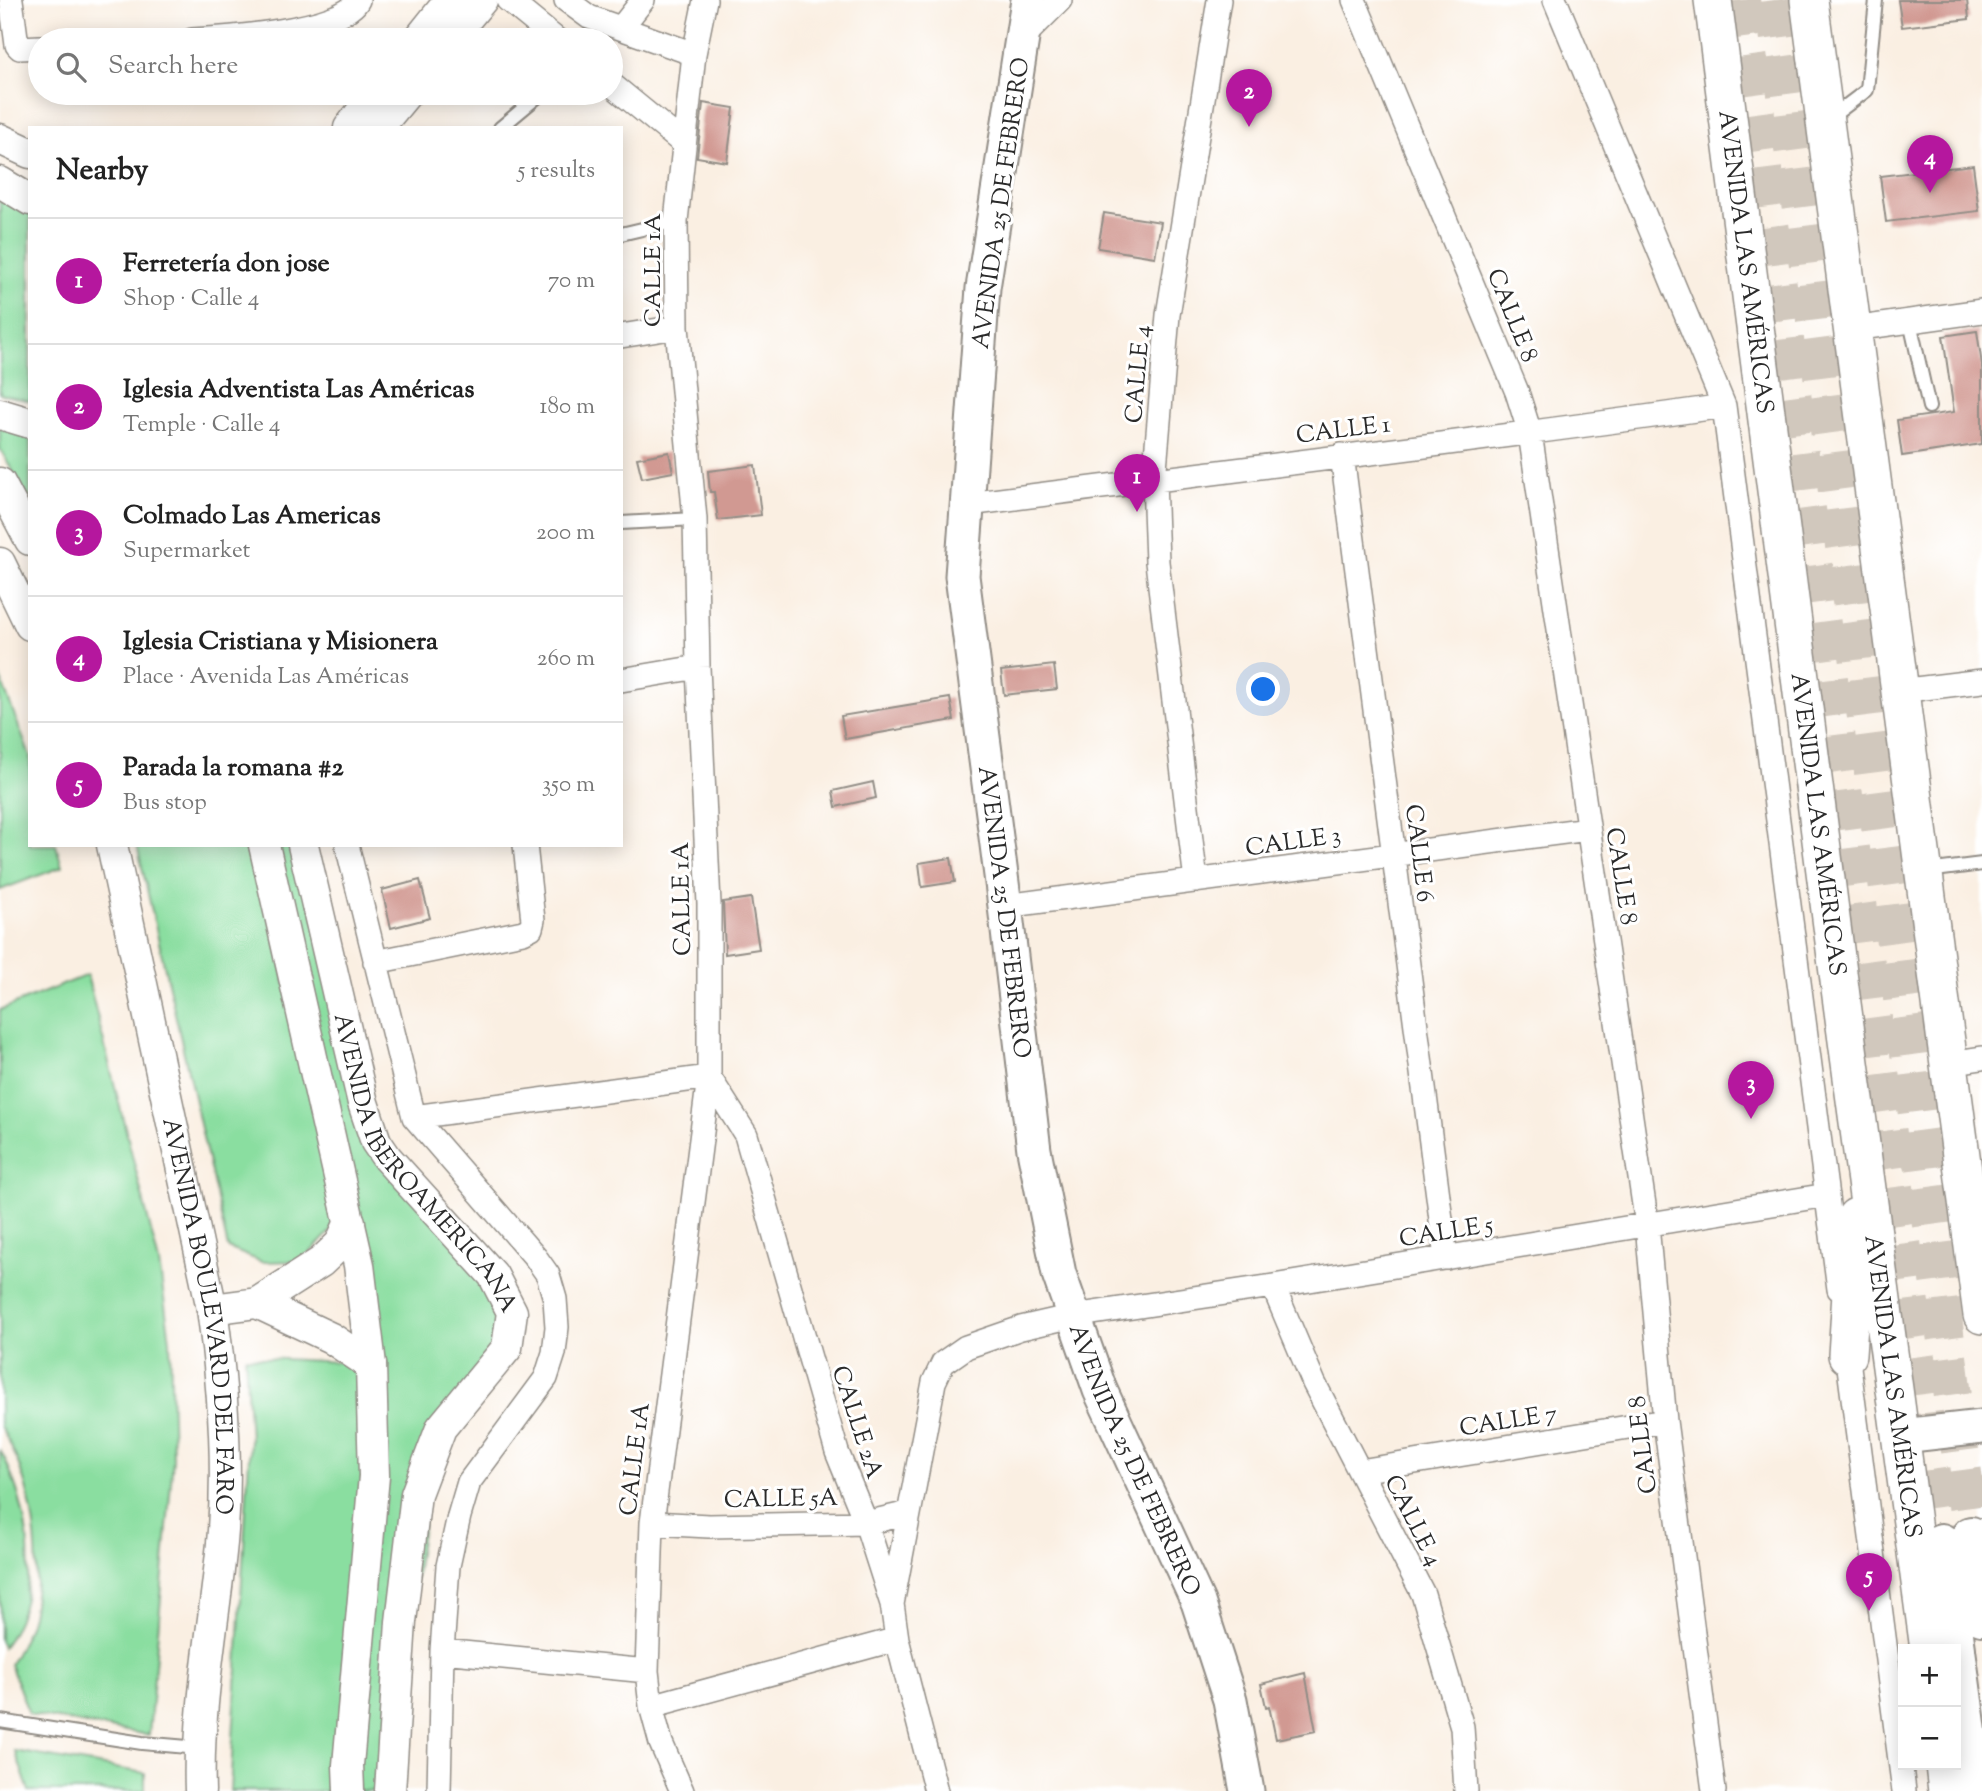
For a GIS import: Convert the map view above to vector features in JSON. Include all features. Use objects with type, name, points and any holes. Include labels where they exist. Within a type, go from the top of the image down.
[{"type":"highway","points":[[1956,1644],[1956,1540],[1982,1616]]},
{"type":"highway","points":[[1961,1687],[1975,1791]]},
{"type":"main road","name":"AVENIDA 25 DE FEBRERO","points":[[1028,0],[983,288],[962,576],[1034,1150],[1059,1274],[1100,1390],[1198,1602],[1230,1700],[1247,1791]]},
{"type":"main road","name":"AVENIDA LAS AMÉRICAS","points":[[1713,0],[1841,996],[1928,1644]]},
{"type":"main road","points":[[1809,0],[1925,872],[1966,1061],[1966,1149],[1976,1228],[1982,1315]]},
{"type":"main road","points":[[1841,996],[1857,1198],[1847,1355]]},
{"type":"main road","points":[[1902,1436],[1982,1426]]},
{"type":"main road","points":[[1945,1770],[1947,1791]]},
{"type":"street","points":[[11,0],[16,46],[28,48]]},
{"type":"street","points":[[292,28],[340,17],[354,7],[358,0]]},
{"type":"street","points":[[428,28],[450,0]]},
{"type":"street","points":[[459,28],[482,0]]},
{"type":"street","points":[[508,0],[542,28]]},
{"type":"street","points":[[566,0],[589,17],[621,28],[643,0]]},
{"type":"street","name":"CALLE 1A","points":[[682,1791],[660,1743],[651,1706],[647,1671],[652,1523],[709,1077],[709,904],[698,667],[695,519],[677,327],[676,221],[694,54],[705,0]]},
{"type":"street","points":[[1023,37],[1060,0]]},
{"type":"street","name":"CALLE 4","points":[[1196,881],[1157,562],[1154,480],[1168,315],[1219,0]]},
{"type":"street","name":"CALLE 8","points":[[1354,0],[1517,392],[1530,433],[1647,1225],[1665,1421],[1714,1791]]},
{"type":"street","points":[[1555,0],[1724,405],[1904,1791]]},
{"type":"street","points":[[623,29],[694,54]]},
{"type":"street","points":[[623,94],[683,143]]},
{"type":"street","points":[[351,126],[367,105]]},
{"type":"street","points":[[381,126],[397,105]]},
{"type":"street","points":[[0,139],[28,152]]},
{"type":"street","points":[[0,182],[28,199]]},
{"type":"street","points":[[1853,330],[1982,311]]},
{"type":"street","points":[[623,336],[677,327]]},
{"type":"street","name":"CALLE 1","points":[[969,504],[1530,433],[1724,405]]},
{"type":"street","points":[[0,414],[28,422]]},
{"type":"street","name":"CALLE 6","points":[[1342,455],[1447,1258]]},
{"type":"street","points":[[0,483],[28,536]]},
{"type":"street","points":[[0,563],[28,621]]},
{"type":"street","points":[[623,680],[698,667]]},
{"type":"street","points":[[1899,691],[1982,681]]},
{"type":"street","name":"CALLE 3","points":[[1005,906],[1588,829]]},
{"type":"street","name":"AVENIDA BOULEVARD DEL FARO","points":[[113,847],[212,1309],[222,1380],[222,1540],[199,1748],[200,1791]]},
{"type":"street","name":"AVENIDA IBEROAMERICANA","points":[[264,847],[359,1265],[371,1365],[374,1476],[348,1765],[349,1791]]},
{"type":"street","name":"AVENIDA IBEROAMERICANA","points":[[303,847],[363,1103],[376,1142],[387,1158],[493,1275],[512,1312],[507,1348],[441,1428],[416,1494],[401,1622],[390,1791]]},
{"type":"street","points":[[346,847],[414,1117],[536,1258],[548,1275],[555,1299],[557,1327],[554,1353],[546,1378],[469,1482],[449,1566],[442,1651],[439,1791]]},
{"type":"street","points":[[375,962],[523,932],[531,928],[533,920],[525,847]]},
{"type":"street","points":[[414,1117],[709,1077]]},
{"type":"street","name":"CALLE 2A","points":[[709,1077],[746,1135],[837,1452],[866,1522],[892,1604],[897,1639],[936,1791]]},
{"type":"street","name":"CALLE 5","points":[[1073,1317],[1827,1195]]},
{"type":"street","points":[[212,1309],[257,1303],[321,1262],[340,1244],[350,1222]]},
{"type":"street","name":"CALLE 4","points":[[1273,1286],[1314,1382],[1423,1594],[1462,1727],[1466,1791]]},
{"type":"street","points":[[257,1303],[331,1338],[371,1365]]},
{"type":"street","points":[[892,1604],[934,1382],[943,1363],[967,1347],[1021,1328],[1073,1317]]},
{"type":"street","name":"CALLE 7","points":[[1360,1471],[1665,1421]]},
{"type":"street","name":"CALLE 5A","points":[[652,1523],[709,1525],[866,1522],[909,1513]]},
{"type":"street","points":[[651,1706],[897,1639]]},
{"type":"street","points":[[442,1651],[647,1671]]},
{"type":"lane","points":[[1824,123],[1867,90],[1876,0]]},
{"type":"lane","points":[[502,126],[528,105]]},
{"type":"lane","points":[[623,234],[676,221]]},
{"type":"lane","points":[[1910,322],[1929,407]]},
{"type":"lane","points":[[623,523],[695,519]]},
{"type":"lane","points":[[1925,872],[1982,863]]},
{"type":"lane","points":[[0,1721],[142,1743],[199,1748]]},
{"type":"green space","points":[[0,194],[28,211],[28,401],[0,394]]},
{"type":"green space","points":[[0,425],[28,430],[28,497],[0,449]]},
{"type":"green space","points":[[0,677],[28,751],[28,847],[57,847],[62,867],[0,890]]},
{"type":"green space","points":[[137,847],[254,847],[336,1206],[331,1231],[302,1261],[262,1262],[228,1248]]},
{"type":"green space","points":[[269,847],[298,847],[355,1092],[507,1313],[501,1349],[436,1430],[386,1791],[356,1791],[376,1364]]},
{"type":"green space","points":[[87,975],[159,1263],[170,1340],[173,1459],[149,1735],[29,1714],[10,1664],[31,1620],[36,1558],[32,1512],[20,1467],[0,1426],[0,1010]]},
{"type":"green space","points":[[245,1357],[358,1363],[363,1485],[339,1791],[230,1791],[250,1439]]},
{"type":"green space","points":[[0,1449],[19,1496],[28,1549],[24,1601],[16,1625],[3,1647],[0,1640]]},
{"type":"green space","points":[[15,1751],[145,1773],[145,1791],[29,1791]]},
{"type":"building","points":[[1898,0],[1967,0],[1969,19],[1902,27]]},
{"type":"building","points":[[703,103],[734,108],[727,162],[697,157]]},
{"type":"building","points":[[1973,165],[1979,211],[1886,222],[1880,176]]},
{"type":"building","points":[[1104,213],[1161,222],[1155,257],[1098,248]]},
{"type":"building","points":[[1977,331],[1982,365],[1982,444],[1902,456],[1897,420],[1954,412],[1943,336]]},
{"type":"building","points":[[669,452],[673,472],[642,478],[637,458]]},
{"type":"building","points":[[755,465],[761,515],[718,520],[714,492],[710,492],[708,471]]},
{"type":"building","points":[[1054,665],[1057,689],[1004,695],[1001,671]]},
{"type":"building","points":[[950,698],[954,720],[845,739],[841,716]]},
{"type":"building","points":[[873,782],[876,798],[836,807],[833,791]]},
{"type":"building","points":[[951,858],[955,882],[922,887],[919,863]]},
{"type":"building","points":[[420,880],[430,918],[391,928],[382,890]]},
{"type":"building","points":[[751,898],[759,949],[725,954],[723,902]]},
{"type":"building","points":[[1305,1673],[1316,1731],[1276,1739],[1261,1684]]},
{"type":"tunnel","points":[[1741,0],[1941,1543]]},
{"type":"tunnel","points":[[1774,0],[1971,1536]]},
{"type":"place","name":"Iglesia Adventista Las Américas","points":[[1249,127]]},
{"type":"place","name":"Iglesia Cristiana y Misionera","points":[[1930,193]]},
{"type":"place","name":"Ferretería don jose","points":[[1137,512]]},
{"type":"place","name":"Colmado Las Americas","points":[[1751,1119]]},
{"type":"place","name":"Parada la romana #2","points":[[1869,1611]]}]
